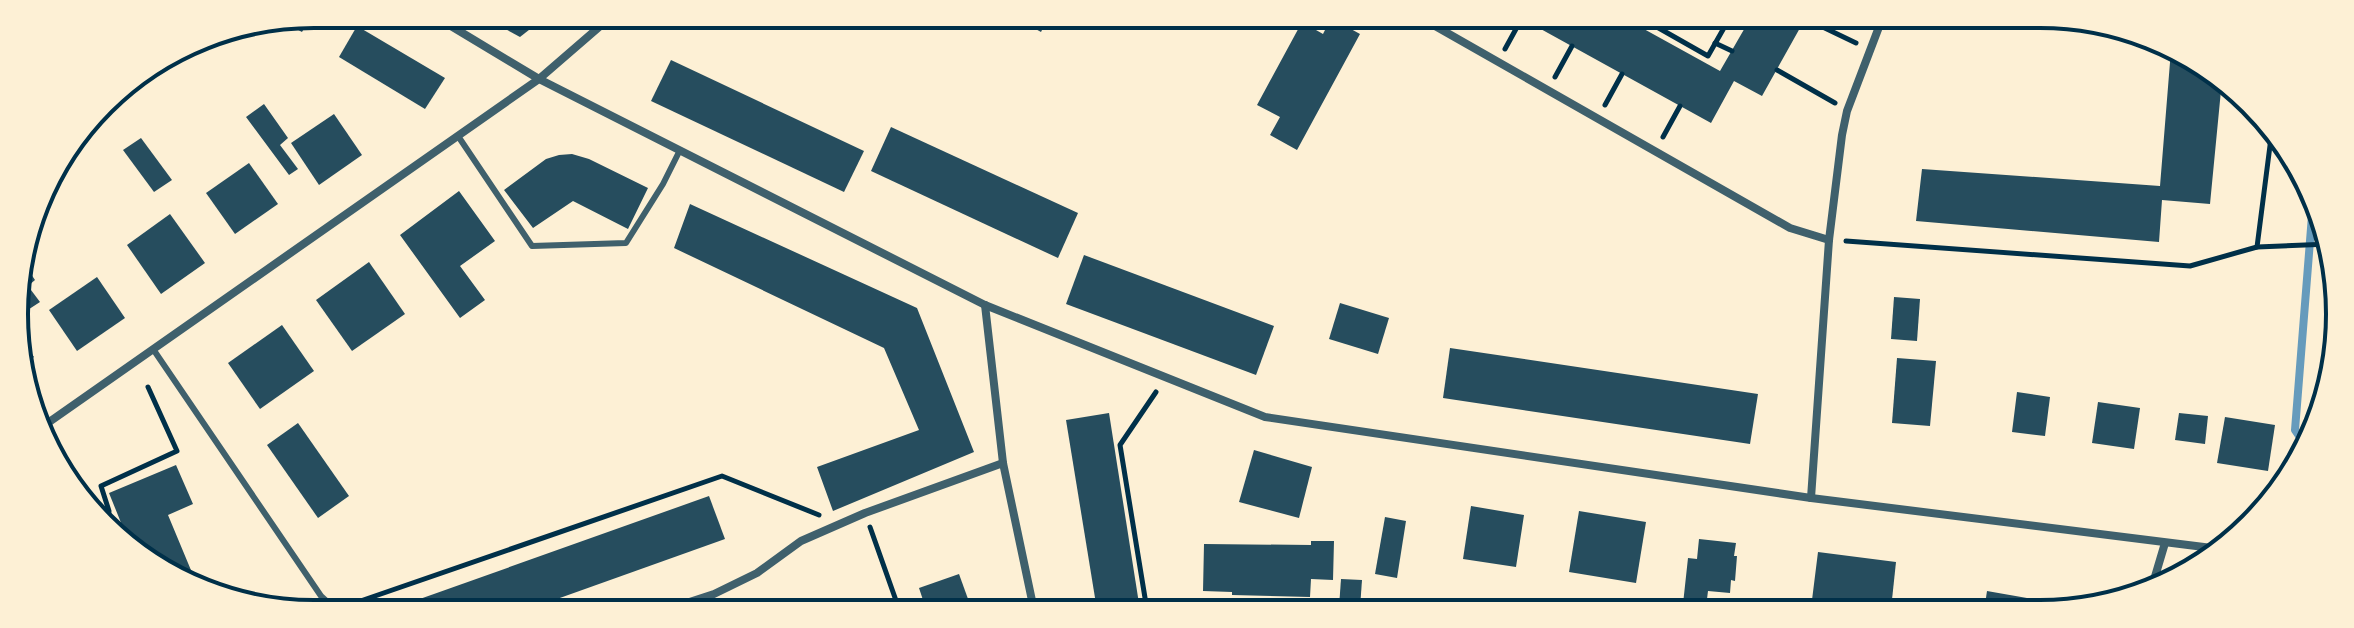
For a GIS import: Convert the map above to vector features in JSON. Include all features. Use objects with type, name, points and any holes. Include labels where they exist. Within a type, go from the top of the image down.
[{"type":"street","points":[[454,28],[539,79],[985,305],[1265,417],[1811,498],[2205,547]]},
{"type":"street","points":[[49,422],[539,79],[598,28]]},
{"type":"street","points":[[1438,28],[1790,228],[1829,240]]},
{"type":"street","points":[[1811,498],[1829,240],[1847,111],[1878,28]]},
{"type":"street","points":[[985,305],[1003,463],[1032,600]]},
{"type":"street","points":[[696,600],[757,573],[801,541],[865,513],[1003,463]]},
{"type":"street","points":[[2155,575],[2165,543]]},
{"type":"lane","points":[[458,136],[532,246],[626,243],[680,150]]},
{"type":"lane","points":[[153,349],[326,600]]},
{"type":"path","points":[[1497,62],[1516,28]]},
{"type":"path","points":[[1651,33],[1653,28]]},
{"type":"path","points":[[1657,28],[1706,59],[1724,28]]},
{"type":"path","points":[[1825,28],[1869,49]]},
{"type":"path","points":[[1715,43],[1732,51]]},
{"type":"path","points":[[1547,91],[1572,46]]},
{"type":"path","points":[[1777,70],[1847,111]]},
{"type":"path","points":[[1597,120],[1622,74]]},
{"type":"path","points":[[1654,153],[1680,106]]},
{"type":"path","points":[[2257,247],[2270,144]]},
{"type":"path","points":[[1829,240],[2190,266],[2257,247],[2317,245]]},
{"type":"path","points":[[1143,600],[1117,446],[1166,378]]},
{"type":"path","points":[[109,513],[101,486],[177,451],[148,387]]},
{"type":"path","points":[[359,600],[722,476],[840,524]]},
{"type":"path","points":[[865,513],[896,600]]},
{"type":"building","points":[[356,28],[360,28],[445,78],[425,109],[339,57]]},
{"type":"building","points":[[504,28],[531,28],[520,37]]},
{"type":"building","points":[[1299,28],[1312,28],[1323,34],[1326,28],[1349,28],[1360,34],[1297,150],[1270,135],[1280,117],[1257,105]]},
{"type":"building","points":[[1539,28],[1642,28],[1720,71],[1745,28],[1800,28],[1762,96],[1734,81],[1711,123]]},
{"type":"building","points":[[2170,59],[2221,92],[2210,204],[2162,200],[2159,242],[1916,221],[1922,169],[2160,186]]},
{"type":"building","points":[[671,60],[864,151],[844,192],[651,101]]},
{"type":"building","points":[[264,104],[288,138],[280,145],[298,169],[289,175],[246,117]]},
{"type":"building","points":[[334,114],[362,155],[319,185],[291,143]]},
{"type":"building","points":[[891,127],[1078,213],[1058,258],[871,171]]},
{"type":"building","points":[[141,138],[172,180],[154,192],[123,150]]},
{"type":"building","points":[[572,154],[648,188],[628,229],[573,201],[533,228],[504,190],[546,159]]},
{"type":"building","points":[[249,163],[278,204],[235,234],[206,193]]},
{"type":"building","points":[[459,191],[495,241],[460,266],[485,300],[460,318],[400,235]]},
{"type":"building","points":[[690,204],[917,308],[974,452],[833,511],[817,467],[919,430],[884,348],[674,248]]},
{"type":"building","points":[[170,214],[205,263],[161,294],[127,245]]},
{"type":"building","points":[[1084,255],[1274,326],[1256,375],[1066,304]]},
{"type":"building","points":[[369,262],[405,314],[352,351],[316,300]]},
{"type":"building","points":[[97,277],[125,318],[77,351],[49,310]]},
{"type":"building","points":[[29,288],[40,302],[28,310]]},
{"type":"building","points":[[1894,297],[1920,299],[1917,341],[1891,339]]},
{"type":"building","points":[[1340,303],[1389,318],[1378,354],[1329,339]]},
{"type":"building","points":[[282,325],[314,371],[260,409],[228,363]]},
{"type":"building","points":[[1450,348],[1758,394],[1750,444],[1443,398]]},
{"type":"building","points":[[1897,358],[1936,361],[1930,426],[1892,423]]},
{"type":"building","points":[[2017,392],[2050,397],[2045,436],[2012,432]]},
{"type":"building","points":[[2098,402],[2140,408],[2134,449],[2092,443]]},
{"type":"building","points":[[1109,413],[1138,600],[1095,600],[1066,420]]},
{"type":"building","points":[[2179,413],[2208,416],[2205,444],[2175,440]]},
{"type":"building","points":[[2225,417],[2275,425],[2268,471],[2217,463]]},
{"type":"building","points":[[298,423],[349,496],[318,518],[267,445]]},
{"type":"building","points":[[1254,450],[1312,467],[1299,518],[1239,502]]},
{"type":"building","points":[[176,465],[193,504],[168,515],[192,573],[155,552],[125,529],[109,493]]},
{"type":"building","points":[[709,496],[725,539],[554,600],[417,600]]},
{"type":"building","points":[[1471,506],[1524,515],[1516,567],[1463,559]]},
{"type":"building","points":[[1579,511],[1646,522],[1636,583],[1569,572]]},
{"type":"building","points":[[1385,517],[1406,521],[1397,578],[1375,574]]},
{"type":"building","points":[[1699,539],[1736,543],[1735,581],[1731,580],[1730,593],[1708,591],[1707,600],[1683,600],[1688,558],[1697,559]]},
{"type":"building","points":[[1311,541],[1334,541],[1333,580],[1311,579],[1310,597],[1203,591],[1204,544],[1311,545]]},
{"type":"building","points":[[1818,552],[1896,562],[1892,600],[1812,600]]},
{"type":"building","points":[[959,574],[968,600],[923,600],[919,588]]},
{"type":"building","points":[[1341,579],[1362,580],[1361,600],[1340,600]]},
{"type":"building","points":[[1987,591],[2038,600],[1986,600]]},
{"type":"waterway","points":[[2299,436],[2295,430],[2311,223]]}]
